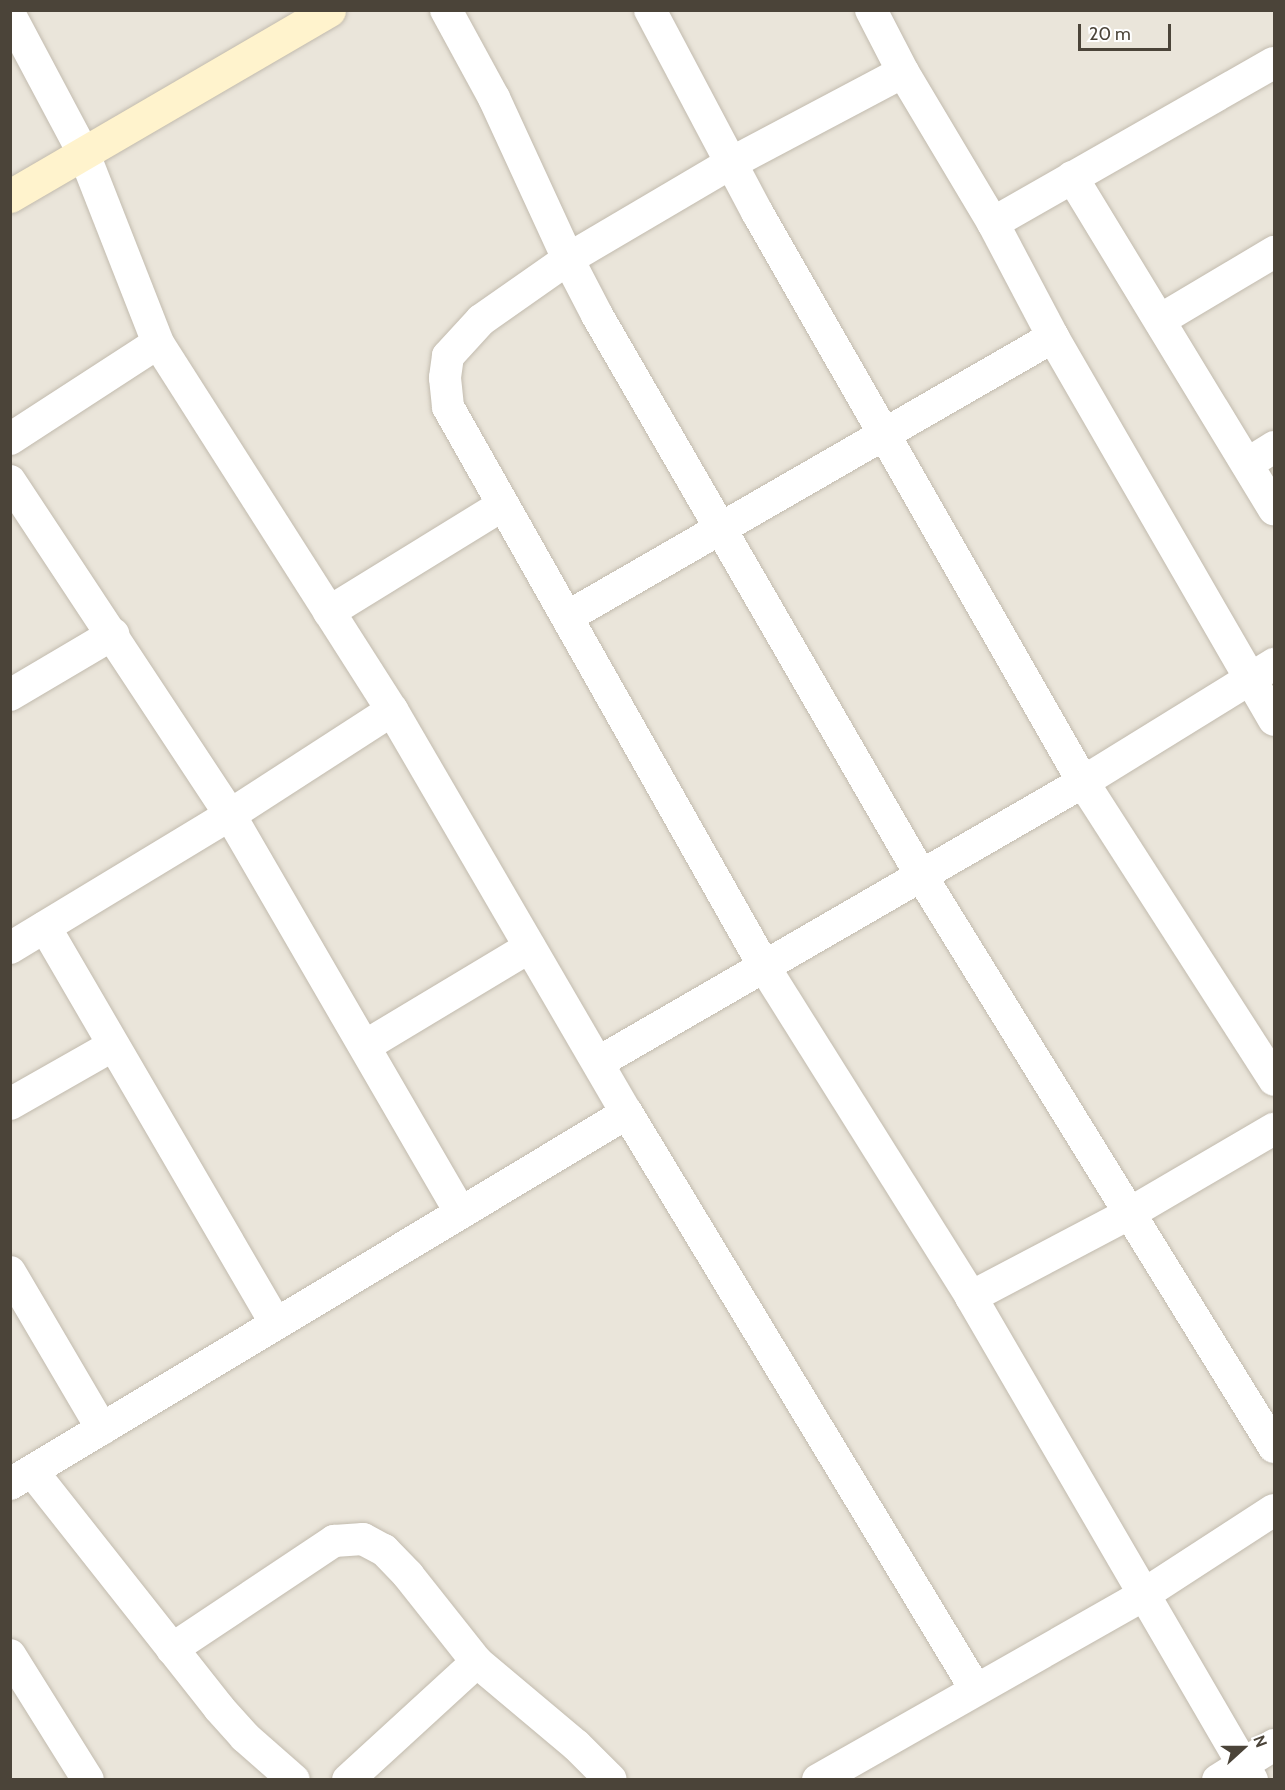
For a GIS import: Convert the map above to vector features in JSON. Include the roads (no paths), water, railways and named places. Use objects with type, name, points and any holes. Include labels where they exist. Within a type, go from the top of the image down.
[{"type":"street","points":[[10,196],[329,10]]},
{"type":"street","points":[[446,10],[494,98],[568,259],[597,315],[922,876],[1275,1447]]},
{"type":"street","points":[[650,10],[730,163],[1083,782],[1275,1080]]},
{"type":"street","points":[[871,10],[903,72],[993,223],[1053,337],[1262,671],[1275,720]]},
{"type":"street","points":[[10,15],[84,154],[158,343],[392,710],[627,1113],[976,1690]]},
{"type":"street","points":[[993,223],[1275,63]]},
{"type":"street","points":[[903,72],[730,163],[568,259],[481,320],[448,356],[446,378],[448,408],[765,968],[971,1297],[1143,1595],[1238,1775],[1275,1745]]},
{"type":"street","points":[[1072,177],[1275,509]]},
{"type":"street","points":[[1160,320],[1275,252]]},
{"type":"street","points":[[567,617],[1053,337]]},
{"type":"street","points":[[10,439],[158,343]]},
{"type":"street","points":[[1247,464],[1275,447]]},
{"type":"street","points":[[10,481],[113,634],[230,815],[461,1213]]},
{"type":"street","points":[[330,612],[503,505]]},
{"type":"street","points":[[10,695],[113,634]]},
{"type":"street","points":[[599,1062],[1083,782],[1262,671]]},
{"type":"street","points":[[10,948],[230,815],[392,710]]},
{"type":"street","points":[[45,927],[112,1046],[276,1324]]},
{"type":"street","points":[[364,1046],[530,947]]},
{"type":"street","points":[[10,1104],[112,1046]]},
{"type":"street","points":[[294,1779],[245,1737],[172,1649],[21,1478],[627,1113]]},
{"type":"street","points":[[971,1297],[1130,1213],[1275,1129]]},
{"type":"street","points":[[10,1272],[102,1430]]},
{"type":"street","points":[[818,1779],[1143,1595],[1275,1509]]},
{"type":"street","points":[[172,1649],[334,1541],[363,1539],[384,1550],[408,1575],[477,1662],[576,1745],[611,1779]]},
{"type":"street","points":[[10,1655],[88,1779]]},
{"type":"street","points":[[348,1779],[477,1662]]}]
